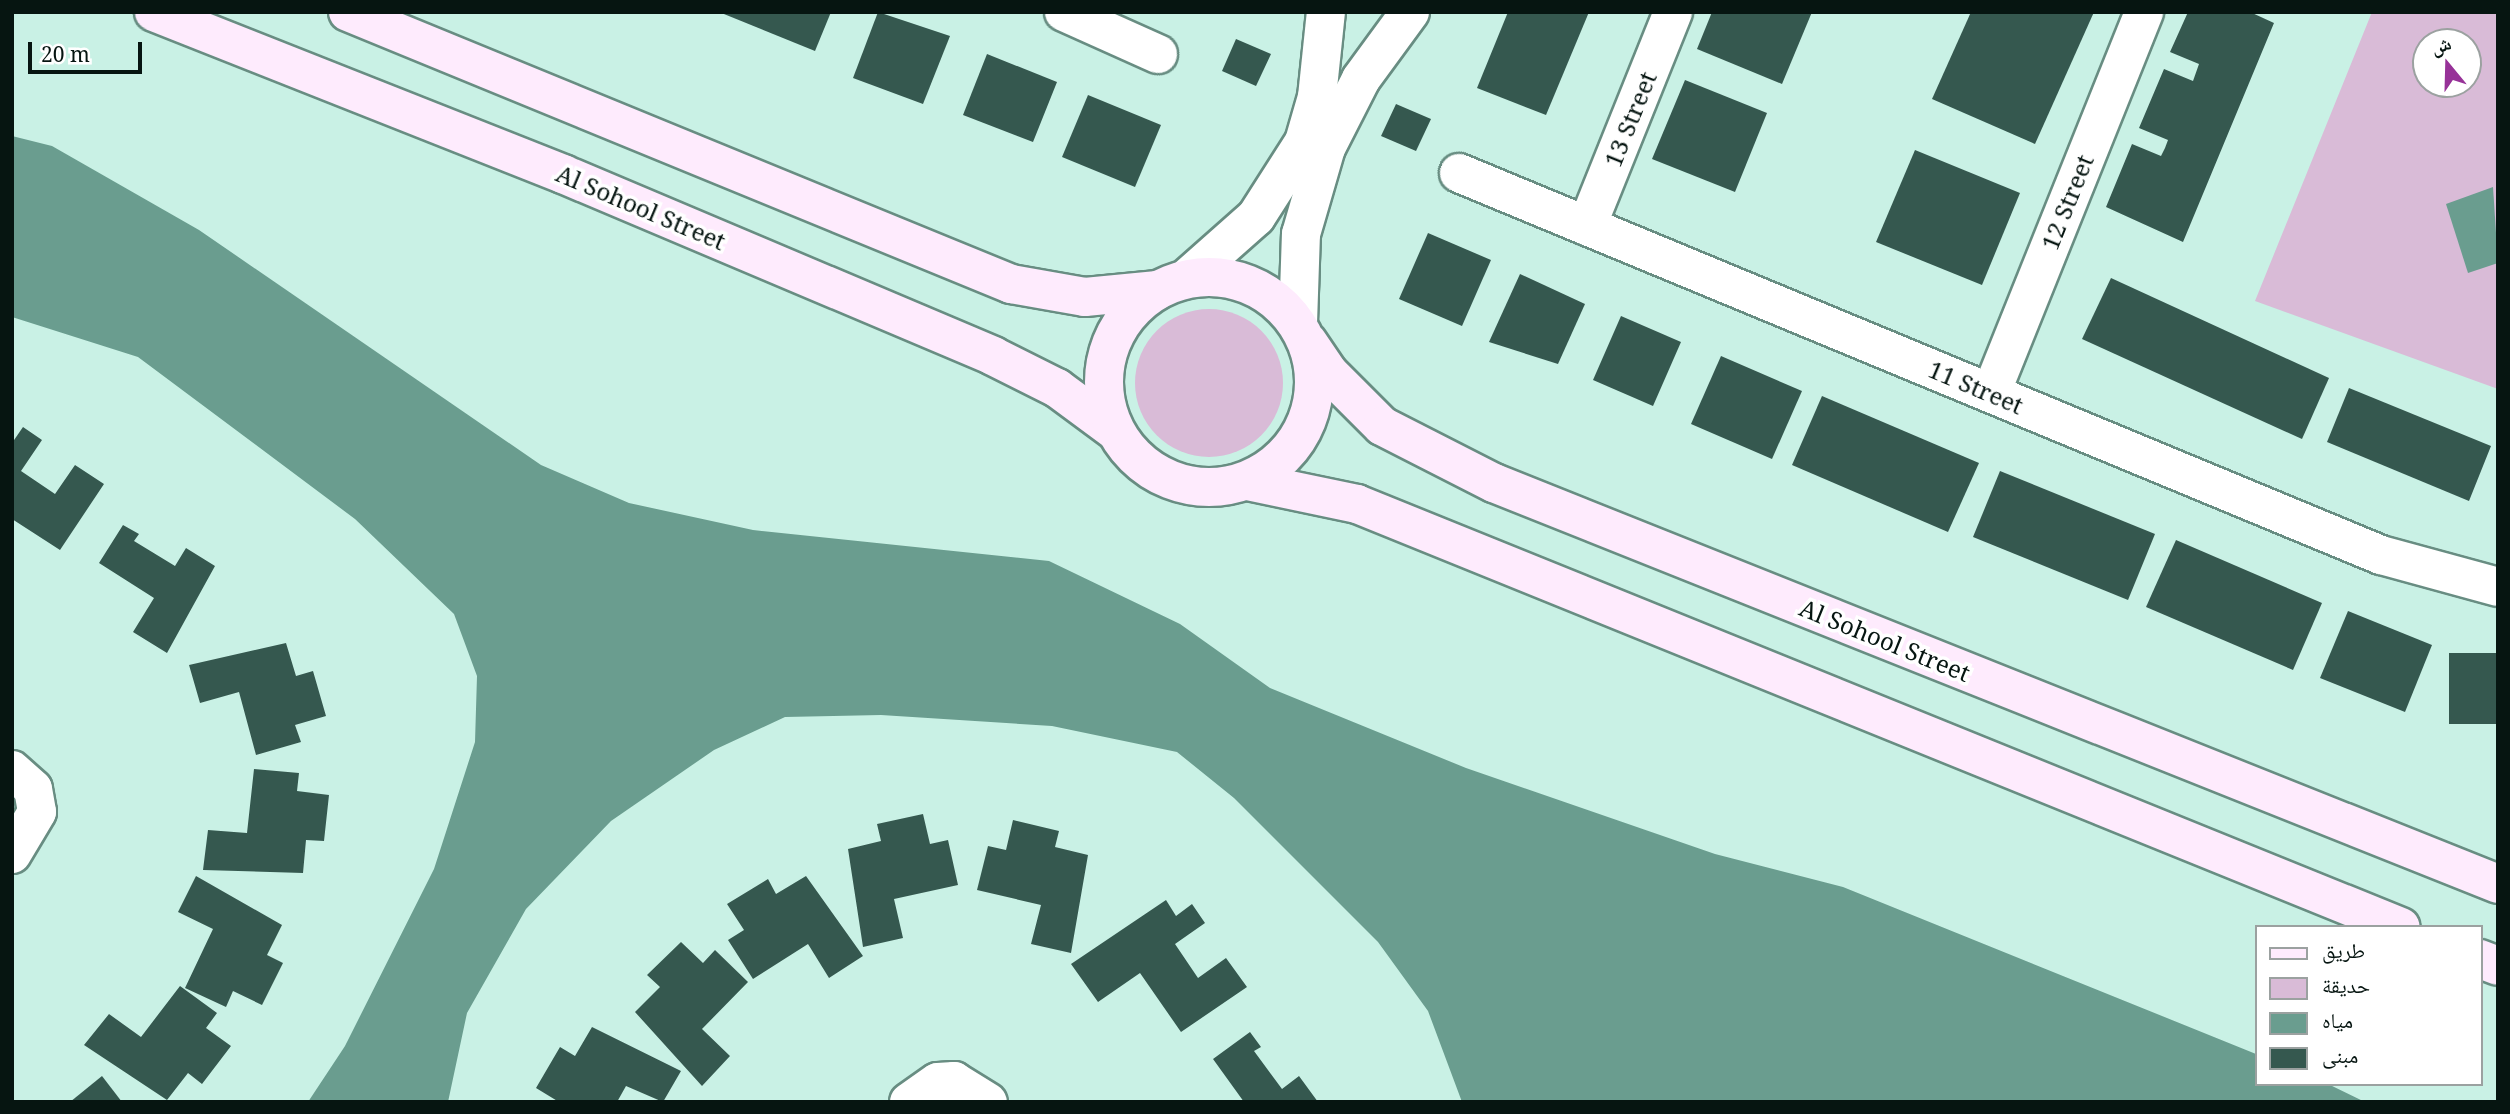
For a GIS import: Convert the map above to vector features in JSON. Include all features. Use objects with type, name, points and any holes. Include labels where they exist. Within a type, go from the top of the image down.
[{"type":"main road","name":"Al Sohool Street","points":[[154,12],[563,174],[993,356],[1057,388],[1114,430],[1132,455],[1186,485],[1247,481],[1357,504],[2396,925]]},
{"type":"main road","name":"Al Sohool Street","points":[[348,12],[1011,284],[1085,298],[1172,284],[1250,284],[1277,300],[1353,401],[1413,446],[2498,884]]},
{"type":"main road","name":"Al Sohool Street","points":[[1114,430],[1104,399],[1107,356],[1132,309],[1172,284]]},
{"type":"main road","name":"Al Sohool Street","points":[[1247,481],[1276,464],[1308,419],[1315,375],[1303,333]]},
{"type":"street","points":[[1064,12],[1158,54]]},
{"type":"street","points":[[1375,59],[1385,12]]},
{"type":"street","points":[[1303,333],[1296,279],[1311,191],[1325,148],[1375,59],[1410,12]]},
{"type":"street","name":"13 Street","points":[[1587,226],[1674,12]]},
{"type":"street","name":"12 Street","points":[[1991,393],[2144,12]]},
{"type":"street","points":[[1172,284],[1256,217],[1282,181],[1317,97],[1325,25],[1375,59]]},
{"type":"street","name":"11 Street","points":[[1459,173],[2394,560],[2498,587]]},
{"type":"street","points":[[12,770],[33,789],[37,812],[12,854]]},
{"type":"street","points":[[909,1102],[938,1082],[954,1081],[989,1102]]},
{"type":"green space","points":[[2372,12],[2498,12],[2498,389],[2255,301]]},
{"type":"green space","points":[[1209,309],[1237,315],[1261,331],[1277,355],[1283,383],[1277,411],[1261,435],[1237,451],[1209,457],[1181,451],[1157,435],[1141,411],[1135,383],[1141,355],[1157,331],[1181,315]]},
{"type":"water","points":[[12,136],[52,146],[199,230],[541,465],[629,503],[753,530],[1049,561],[1180,624],[1270,688],[1466,768],[1715,854],[1843,887],[2254,1053],[2254,1086],[2332,1086],[2365,1102],[1462,1102],[1428,1011],[1378,942],[1234,798],[1177,752],[1052,726],[881,715],[785,717],[714,750],[611,821],[526,909],[467,1013],[448,1102],[308,1102],[345,1046],[434,869],[475,742],[477,676],[454,614],[355,519],[138,357],[12,317]]},
{"type":"water","points":[[2493,187],[2498,263],[2468,273],[2446,204]]},
{"type":"building","points":[[719,12],[831,12],[815,51]]},
{"type":"building","points":[[878,12],[950,36],[923,104],[853,78]]},
{"type":"building","points":[[1508,12],[1589,12],[1546,115],[1477,88]]},
{"type":"building","points":[[1712,12],[1812,12],[1782,84],[1697,49]]},
{"type":"building","points":[[1971,12],[2094,12],[2035,144],[1932,99]]},
{"type":"building","points":[[2188,12],[2250,12],[2274,23],[2183,242],[2106,207],[2132,144],[2161,156],[2165,148],[2168,140],[2139,128],[2164,69],[2193,81],[2199,64],[2170,52]]},
{"type":"building","points":[[1236,39],[1271,54],[1256,86],[1222,71]]},
{"type":"building","points":[[987,54],[1057,82],[1033,142],[963,115]]},
{"type":"building","points":[[1685,80],[1767,113],[1735,192],[1652,159]]},
{"type":"building","points":[[1088,95],[1161,125],[1135,187],[1062,157]]},
{"type":"building","points":[[1396,104],[1431,119],[1416,151],[1381,136]]},
{"type":"building","points":[[1915,150],[2020,193],[1982,285],[1876,242]]},
{"type":"building","points":[[1428,233],[1491,260],[1462,326],[1399,299]]},
{"type":"building","points":[[1520,274],[1585,304],[1558,364],[1489,342]]},
{"type":"building","points":[[2111,278],[2329,378],[2302,439],[2082,339]]},
{"type":"building","points":[[1621,316],[1681,342],[1653,406],[1593,380]]},
{"type":"building","points":[[1721,356],[1802,391],[1772,459],[1691,424]]},
{"type":"building","points":[[2349,388],[2491,446],[2469,501],[2327,442]]},
{"type":"building","points":[[1822,396],[1979,463],[1948,532],[1792,465]]},
{"type":"building","points":[[23,427],[42,440],[21,471],[55,494],[75,465],[104,484],[60,550],[12,519],[12,443]]},
{"type":"building","points":[[2000,471],[2155,534],[2128,600],[1973,537]]},
{"type":"building","points":[[123,525],[139,534],[134,541],[175,566],[186,548],[215,566],[167,653],[133,632],[154,598],[99,563]]},
{"type":"building","points":[[2176,540],[2322,603],[2293,670],[2146,607]]},
{"type":"building","points":[[2348,611],[2432,645],[2405,712],[2320,678]]},
{"type":"building","points":[[286,643],[296,676],[313,671],[326,716],[295,725],[301,742],[256,755],[239,692],[200,703],[189,665]]},
{"type":"building","points":[[2449,653],[2498,653],[2498,724],[2449,724]]},
{"type":"building","points":[[254,769],[299,773],[297,791],[329,795],[324,841],[306,840],[303,873],[203,870],[208,830],[247,833]]},
{"type":"building","points":[[923,814],[930,844],[948,840],[958,885],[894,899],[903,938],[863,947],[848,849],[881,841],[877,824]]},
{"type":"building","points":[[1013,820],[1059,831],[1055,847],[1088,855],[1071,953],[1031,944],[1041,905],[977,890],[988,846],[1006,850]]},
{"type":"building","points":[[196,876],[282,925],[267,955],[283,963],[262,1005],[233,991],[226,1007],[185,988],[213,929],[178,912]]},
{"type":"building","points":[[806,876],[863,956],[829,978],[808,944],[753,979],[728,940],[744,930],[727,904],[768,879],[776,894]]},
{"type":"building","points":[[1166,900],[1176,916],[1192,904],[1205,923],[1175,944],[1198,978],[1226,958],[1247,987],[1181,1032],[1140,973],[1098,1002],[1071,964]]},
{"type":"building","points":[[681,942],[703,963],[715,950],[748,982],[702,1029],[730,1056],[702,1086],[635,1012],[660,987],[647,975]]},
{"type":"building","points":[[180,986],[217,1013],[206,1028],[231,1046],[202,1084],[188,1073],[167,1100],[84,1045],[109,1014],[141,1037]]},
{"type":"building","points":[[592,1027],[681,1071],[663,1102],[626,1086],[617,1102],[559,1102],[536,1088],[560,1047],[575,1056]]},
{"type":"building","points":[[1250,1032],[1261,1047],[1254,1051],[1282,1089],[1299,1076],[1318,1102],[1244,1102],[1213,1059]]},
{"type":"building","points":[[102,1076],[122,1102],[70,1102]]}]
